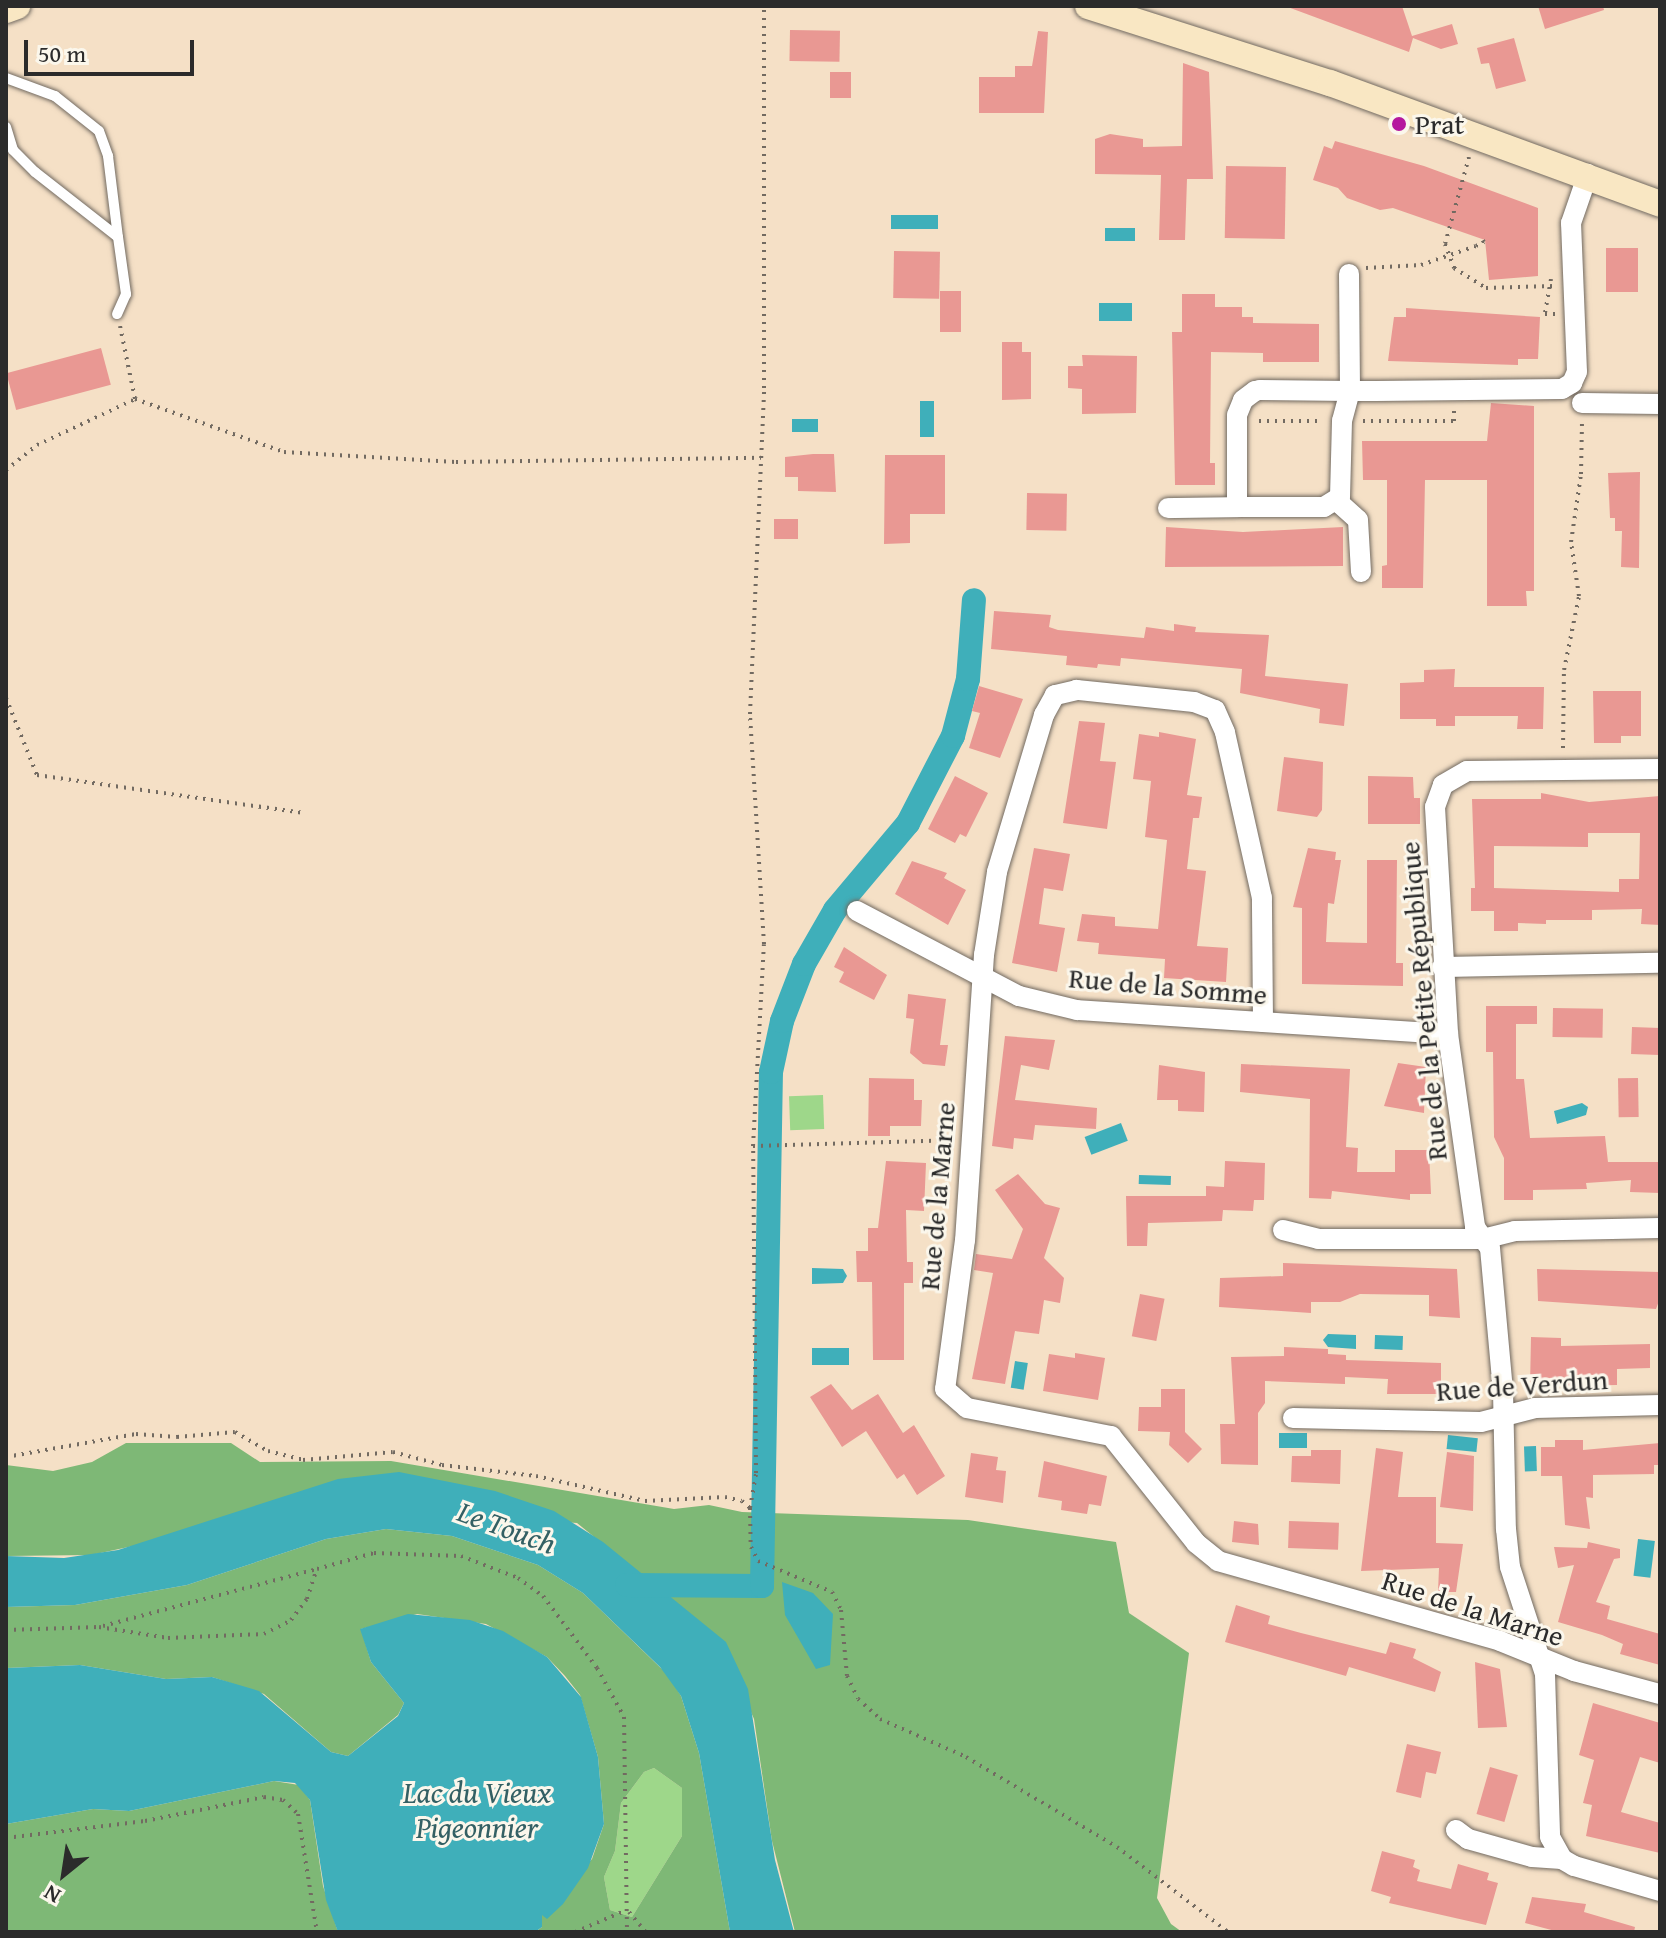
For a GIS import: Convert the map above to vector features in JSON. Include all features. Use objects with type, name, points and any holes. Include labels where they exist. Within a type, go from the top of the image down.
[{"type":"main road","points":[[6,10],[17,6]]},
{"type":"main road","points":[[1088,6],[1316,78],[1588,174],[1660,204]]},
{"type":"street","points":[[1237,507],[1236,421],[1243,400],[1260,390],[1570,386],[1577,372],[1572,216],[1588,174]]},
{"type":"street","points":[[1337,501],[1342,421],[1350,391],[1349,274]]},
{"type":"street","points":[[1551,292],[1576,293]]},
{"type":"street","points":[[1582,403],[1660,404]]},
{"type":"street","points":[[1168,508],[1318,507],[1337,501]]},
{"type":"street","points":[[1337,501],[1358,520],[1361,572]]},
{"type":"street","name":"Rue de la Marne","points":[[1263,1022],[1258,883],[1221,720],[1215,710],[1194,702],[1077,690],[1055,695],[1044,715],[997,872],[968,1140],[965,1240],[943,1380],[950,1398],[967,1408],[1111,1436],[1196,1543],[1218,1561],[1500,1641],[1538,1657],[1660,1694]]},
{"type":"street","name":"Rue de la Petite République","points":[[1562,1859],[1550,1837],[1545,1674],[1510,1567],[1495,1264],[1471,1215],[1442,967],[1435,807],[1443,785],[1467,771],[1660,769]]},
{"type":"street","name":"Rue de la Somme","points":[[857,911],[984,981],[1019,996],[1077,1010],[1448,1034]]},
{"type":"street","points":[[1442,967],[1660,963]]},
{"type":"street","points":[[1283,1230],[1318,1239],[1483,1239],[1515,1231],[1660,1228]]},
{"type":"street","name":"Rue de Verdun","points":[[1293,1418],[1481,1422],[1535,1408],[1660,1405]]},
{"type":"street","points":[[1456,1830],[1468,1839],[1532,1857],[1562,1859],[1660,1891]]},
{"type":"lane","points":[[6,78],[55,96],[99,131],[108,156],[126,294],[117,314]]},
{"type":"lane","points":[[6,127],[13,150],[35,172],[118,237]]},
{"type":"path","points":[[764,6],[761,458],[750,714],[764,944],[753,1146],[756,1473],[750,1508],[751,1547],[758,1561],[832,1592],[841,1610],[847,1676],[858,1699],[880,1719],[966,1757],[1117,1847],[1228,1932]]},
{"type":"path","points":[[1484,157],[1471,152],[1458,186],[1445,244],[1447,257],[1472,284],[1576,293]]},
{"type":"path","points":[[1349,274],[1447,257],[1484,242],[1481,238]]},
{"type":"path","points":[[1557,269],[1545,314],[1558,314],[1558,330]]},
{"type":"path","points":[[117,314],[135,399]]},
{"type":"path","points":[[6,470],[37,445],[135,399],[284,452],[456,462],[761,458]]},
{"type":"path","points":[[1563,770],[1564,670],[1579,596],[1571,542],[1581,474],[1582,403]]},
{"type":"path","points":[[6,698],[37,775],[304,813]]},
{"type":"path","points":[[753,1146],[968,1140]]},
{"type":"path","points":[[6,1457],[136,1434],[177,1437],[235,1432],[268,1451],[303,1460],[393,1452],[442,1465],[536,1476],[645,1501],[725,1497],[750,1508]]},
{"type":"path","points":[[99,1627],[374,1553],[461,1556],[518,1578],[543,1596],[597,1668],[624,1717],[627,1932]]},
{"type":"path","points":[[6,1630],[99,1627],[168,1638],[264,1634],[291,1620],[307,1599],[317,1569]]},
{"type":"path","points":[[6,1838],[145,1821],[264,1797],[283,1800],[298,1814],[317,1932]]},
{"type":"path","points":[[575,1932],[627,1910]]},
{"type":"path","points":[[627,1910],[646,1932]]},
{"type":"green space","points":[[823,1095],[824,1129],[790,1130],[789,1096]]},
{"type":"green space","points":[[126,1443],[231,1443],[260,1462],[391,1461],[674,1509],[709,1505],[742,1512],[968,1520],[1116,1542],[1129,1613],[1189,1653],[1157,1898],[1171,1924],[1182,1932],[795,1932],[772,1841],[754,1719],[719,1638],[577,1523],[271,1502],[147,1543],[91,1555],[6,1556],[6,1465],[53,1471],[92,1462]]},
{"type":"green space","points":[[386,1529],[452,1536],[538,1565],[583,1593],[668,1675],[681,1696],[699,1753],[730,1932],[535,1932],[542,1927],[542,1913],[592,1859],[604,1824],[598,1757],[580,1695],[565,1676],[547,1657],[486,1624],[417,1614],[361,1629],[371,1662],[404,1703],[398,1715],[348,1756],[331,1752],[264,1694],[212,1677],[166,1679],[80,1665],[6,1668],[6,1607],[75,1605],[187,1585],[326,1539]],"holes":[[[654,1768],[682,1788],[682,1836],[632,1917],[610,1910],[604,1877],[615,1851],[621,1803],[644,1772]]]},
{"type":"green space","points":[[654,1768],[682,1788],[682,1836],[632,1917],[610,1910],[604,1877],[615,1851],[621,1803],[644,1772]]},
{"type":"green space","points":[[274,1781],[299,1785],[310,1800],[323,1886],[338,1932],[6,1932],[6,1824],[93,1809],[129,1811]]},
{"type":"water","points":[[891,215],[938,215],[938,229],[891,229]]},
{"type":"water","points":[[1105,228],[1135,228],[1135,241],[1105,241]]},
{"type":"water","points":[[1099,303],[1132,303],[1132,321],[1099,321]]},
{"type":"water","points":[[920,401],[934,401],[934,437],[920,437]]},
{"type":"water","points":[[792,419],[818,419],[818,432],[792,432]]},
{"type":"water","points":[[1582,1103],[1588,1107],[1586,1115],[1557,1124],[1554,1111]]},
{"type":"water","points":[[1121,1123],[1128,1141],[1091,1155],[1085,1137]]},
{"type":"water","points":[[1139,1175],[1171,1176],[1171,1185],[1139,1184]]},
{"type":"water","points":[[812,1268],[843,1269],[847,1276],[843,1283],[812,1284]]},
{"type":"water","points":[[1328,1334],[1356,1335],[1356,1349],[1328,1347],[1323,1340]]},
{"type":"water","points":[[1375,1335],[1403,1336],[1402,1350],[1375,1349]]},
{"type":"water","points":[[812,1348],[849,1348],[849,1365],[812,1365]]},
{"type":"water","points":[[1015,1361],[1028,1363],[1024,1390],[1011,1388]]},
{"type":"water","points":[[1279,1433],[1307,1433],[1307,1448],[1279,1448]]},
{"type":"water","points":[[1448,1435],[1478,1438],[1476,1452],[1447,1449]]},
{"type":"water","points":[[1524,1446],[1536,1446],[1537,1471],[1525,1471]]},
{"type":"water","name":"Le Touch","points":[[399,1472],[495,1491],[554,1511],[603,1542],[726,1642],[748,1689],[775,1860],[794,1932],[730,1932],[699,1753],[681,1696],[660,1667],[583,1593],[538,1565],[452,1536],[386,1529],[326,1539],[187,1585],[75,1605],[6,1607],[6,1556],[64,1558],[118,1550],[338,1479]]},
{"type":"water","points":[[1638,1539],[1655,1541],[1650,1578],[1633,1576]]},
{"type":"water","points":[[782,1582],[813,1593],[833,1614],[830,1665],[816,1669],[785,1615]]},
{"type":"water","name":"Lac du Vieux Pigeonnier","points":[[408,1614],[470,1620],[503,1631],[547,1657],[581,1697],[598,1757],[604,1824],[588,1868],[563,1904],[547,1919],[542,1915],[542,1927],[535,1932],[338,1932],[326,1900],[310,1800],[295,1783],[274,1781],[129,1811],[93,1809],[6,1824],[6,1668],[80,1665],[166,1679],[212,1677],[259,1691],[331,1752],[348,1756],[398,1716],[404,1703],[371,1662],[360,1629]]},
{"type":"building","points":[[1285,6],[1402,6],[1412,36],[1452,24],[1458,44],[1441,49],[1413,38],[1409,52]]},
{"type":"building","points":[[1538,6],[1603,6],[1604,10],[1545,29]]},
{"type":"building","points":[[790,30],[840,31],[839,62],[789,61]]},
{"type":"building","points":[[1038,31],[1048,32],[1044,113],[979,113],[979,77],[1015,77],[1015,66],[1032,66]]},
{"type":"building","points":[[1514,38],[1526,81],[1496,89],[1489,63],[1481,64],[1477,48]]},
{"type":"building","points":[[1183,63],[1209,72],[1213,179],[1187,179],[1185,240],[1159,240],[1161,175],[1095,174],[1095,139],[1110,134],[1143,139],[1143,147],[1182,146]]},
{"type":"building","points":[[830,72],[851,72],[851,98],[830,98]]},
{"type":"building","points":[[1335,141],[1424,166],[1538,208],[1538,276],[1489,280],[1485,240],[1393,208],[1380,210],[1347,198],[1338,188],[1313,180],[1324,146],[1332,149]]},
{"type":"building","points":[[1226,166],[1286,167],[1285,239],[1225,238]]},
{"type":"building","points":[[1606,248],[1638,248],[1638,292],[1606,292]]},
{"type":"building","points":[[894,251],[940,252],[939,299],[893,298]]},
{"type":"building","points":[[940,291],[961,291],[961,332],[940,332]]},
{"type":"building","points":[[1182,294],[1215,294],[1215,307],[1242,307],[1242,317],[1253,317],[1253,323],[1319,324],[1319,362],[1263,362],[1263,353],[1211,352],[1210,463],[1215,463],[1215,485],[1175,485],[1172,332],[1182,332]]},
{"type":"building","points":[[1406,308],[1540,317],[1538,359],[1518,359],[1518,365],[1388,361],[1394,317],[1406,317]]},
{"type":"building","points":[[1002,342],[1022,342],[1022,352],[1031,352],[1031,399],[1002,400]]},
{"type":"building","points":[[101,348],[111,385],[16,410],[6,373]]},
{"type":"building","points":[[1082,355],[1137,356],[1136,413],[1082,414],[1082,389],[1068,388],[1068,366],[1083,366]]},
{"type":"building","points":[[1491,403],[1534,406],[1534,591],[1526,591],[1527,606],[1487,606],[1487,480],[1425,480],[1423,588],[1382,588],[1382,566],[1387,565],[1387,480],[1363,480],[1362,441],[1487,441]]},
{"type":"building","points":[[834,454],[836,492],[798,491],[798,477],[785,477],[785,457]]},
{"type":"building","points":[[885,455],[945,455],[945,514],[910,514],[910,543],[884,544]]},
{"type":"building","points":[[1640,472],[1639,568],[1621,567],[1622,531],[1615,531],[1615,518],[1610,518],[1608,473]]},
{"type":"building","points":[[1027,493],[1067,494],[1066,531],[1026,530]]},
{"type":"building","points":[[774,519],[798,519],[798,539],[774,539]]},
{"type":"building","points":[[1166,527],[1243,532],[1343,527],[1343,566],[1165,567]]},
{"type":"building","points":[[994,611],[1051,615],[1049,627],[1058,630],[1144,638],[1146,627],[1174,631],[1174,624],[1196,627],[1195,632],[1269,635],[1265,676],[1348,684],[1344,726],[1319,723],[1320,709],[1240,693],[1242,669],[1121,658],[1120,666],[1098,664],[1097,668],[1066,665],[1067,656],[991,649]]},
{"type":"building","points":[[1455,669],[1454,687],[1544,687],[1543,729],[1517,729],[1518,716],[1455,716],[1455,726],[1436,726],[1436,719],[1400,719],[1400,683],[1424,682],[1424,670]]},
{"type":"building","points":[[979,686],[1023,699],[1000,758],[969,748],[980,713],[972,711]]},
{"type":"building","points":[[1593,691],[1641,691],[1641,736],[1621,736],[1621,743],[1594,743]]},
{"type":"building","points":[[1079,721],[1105,723],[1100,761],[1116,762],[1107,829],[1063,823]]},
{"type":"building","points":[[1159,732],[1196,739],[1187,795],[1202,797],[1199,818],[1193,818],[1187,869],[1206,871],[1197,946],[1228,948],[1226,982],[1164,978],[1165,959],[1098,954],[1099,943],[1077,941],[1082,914],[1115,917],[1115,926],[1158,929],[1167,840],[1145,837],[1151,781],[1133,779],[1139,734],[1159,737]]},
{"type":"building","points":[[1284,757],[1323,762],[1322,810],[1317,817],[1277,811]]},
{"type":"building","points":[[955,776],[988,793],[966,837],[960,834],[955,843],[928,829]]},
{"type":"building","points":[[1368,776],[1413,777],[1414,798],[1420,798],[1420,824],[1368,824]]},
{"type":"building","points":[[1541,793],[1589,802],[1660,796],[1660,925],[1641,924],[1642,909],[1592,910],[1592,920],[1518,923],[1518,931],[1494,931],[1494,911],[1471,911],[1471,888],[1475,888],[1472,799],[1541,799]],"holes":[[[1588,833],[1640,833],[1639,879],[1619,879],[1619,892],[1494,888],[1494,846],[1588,847]]]},
{"type":"building","points":[[1034,848],[1070,854],[1063,891],[1044,888],[1039,924],[1065,928],[1057,972],[1012,963]]},
{"type":"building","points":[[1308,848],[1336,852],[1335,860],[1341,860],[1334,904],[1328,903],[1326,942],[1367,943],[1367,860],[1397,860],[1396,963],[1403,963],[1403,986],[1302,984],[1302,908],[1293,907]]},
{"type":"building","points":[[912,861],[947,873],[944,878],[966,890],[948,925],[895,894]]},
{"type":"building","points":[[844,947],[887,975],[874,1000],[839,982],[844,972],[834,967]]},
{"type":"building","points":[[908,994],[946,999],[940,1045],[948,1045],[945,1066],[923,1064],[910,1053],[914,1019],[906,1018]]},
{"type":"building","points":[[1486,1006],[1537,1006],[1537,1024],[1516,1024],[1516,1079],[1524,1079],[1530,1138],[1605,1136],[1608,1162],[1660,1162],[1660,1193],[1630,1192],[1631,1180],[1586,1183],[1587,1189],[1533,1190],[1533,1200],[1504,1200],[1504,1158],[1494,1137],[1493,1052],[1486,1052]]},
{"type":"building","points":[[1553,1008],[1603,1009],[1602,1038],[1552,1037]]},
{"type":"building","points":[[1632,1027],[1660,1028],[1659,1055],[1631,1054]]},
{"type":"building","points":[[1005,1036],[1055,1040],[1049,1070],[1021,1065],[1015,1100],[1097,1108],[1096,1129],[1035,1125],[1033,1140],[1014,1138],[1013,1149],[992,1146]]},
{"type":"building","points":[[1398,1063],[1426,1067],[1424,1113],[1384,1106]]},
{"type":"building","points":[[1241,1064],[1350,1069],[1346,1147],[1358,1148],[1357,1172],[1395,1172],[1395,1150],[1429,1150],[1431,1194],[1410,1194],[1410,1200],[1332,1191],[1331,1199],[1309,1198],[1310,1099],[1240,1092]]},
{"type":"building","points":[[1159,1065],[1205,1072],[1204,1112],[1178,1111],[1178,1100],[1157,1100]]},
{"type":"building","points":[[869,1078],[914,1079],[914,1100],[922,1100],[921,1126],[890,1126],[890,1136],[868,1136]]},
{"type":"building","points":[[1618,1078],[1638,1078],[1639,1117],[1619,1117]]},
{"type":"building","points":[[886,1161],[926,1163],[924,1211],[906,1210],[907,1262],[913,1262],[913,1283],[904,1283],[904,1360],[873,1360],[872,1282],[857,1282],[856,1251],[868,1251],[868,1228],[878,1228]]},
{"type":"building","points":[[1225,1161],[1265,1163],[1264,1200],[1254,1200],[1253,1211],[1223,1210],[1222,1221],[1148,1223],[1147,1246],[1127,1246],[1126,1196],[1206,1196],[1206,1186],[1224,1187]]},
{"type":"building","points":[[1018,1174],[1045,1204],[1060,1208],[1044,1258],[1064,1278],[1060,1303],[1044,1300],[1039,1334],[1015,1331],[1005,1384],[972,1379],[993,1273],[974,1270],[976,1254],[1012,1259],[1023,1229],[995,1190]]},
{"type":"building","points":[[1283,1263],[1457,1269],[1460,1318],[1429,1316],[1429,1295],[1360,1294],[1340,1302],[1311,1302],[1311,1313],[1219,1307],[1220,1278],[1283,1276]]},
{"type":"building","points":[[1537,1269],[1660,1272],[1660,1298],[1656,1309],[1538,1301]]},
{"type":"building","points":[[1140,1294],[1165,1299],[1156,1341],[1132,1336]]},
{"type":"building","points":[[1531,1337],[1561,1338],[1561,1346],[1650,1344],[1650,1368],[1617,1369],[1617,1385],[1530,1386]]},
{"type":"building","points":[[1284,1347],[1328,1349],[1328,1354],[1346,1355],[1346,1360],[1441,1363],[1441,1394],[1387,1394],[1388,1379],[1345,1377],[1345,1384],[1265,1381],[1265,1403],[1258,1413],[1258,1465],[1221,1464],[1220,1424],[1235,1424],[1231,1357],[1284,1356]]},
{"type":"building","points":[[1075,1353],[1105,1358],[1098,1400],[1043,1391],[1049,1354],[1075,1358]]},
{"type":"building","points":[[831,1384],[852,1410],[878,1394],[903,1433],[914,1425],[945,1476],[917,1495],[904,1474],[897,1479],[866,1431],[842,1447],[810,1397]]},
{"type":"building","points":[[1161,1389],[1185,1389],[1185,1432],[1202,1449],[1188,1463],[1169,1445],[1170,1432],[1138,1431],[1139,1407],[1161,1407]]},
{"type":"building","points":[[1555,1440],[1583,1440],[1583,1450],[1660,1443],[1660,1465],[1654,1465],[1654,1474],[1593,1475],[1593,1498],[1586,1497],[1590,1529],[1565,1525],[1562,1476],[1541,1476],[1541,1447],[1555,1447]]},
{"type":"building","points":[[1376,1448],[1403,1452],[1398,1497],[1436,1497],[1436,1543],[1463,1544],[1456,1592],[1438,1592],[1439,1568],[1361,1571]]},
{"type":"building","points":[[1311,1450],[1341,1450],[1340,1484],[1291,1482],[1292,1456],[1311,1456]]},
{"type":"building","points":[[1447,1452],[1474,1456],[1473,1511],[1440,1507]]},
{"type":"building","points":[[971,1453],[998,1457],[996,1470],[1006,1471],[1003,1503],[965,1497]]},
{"type":"building","points":[[1044,1461],[1107,1476],[1101,1506],[1089,1504],[1087,1514],[1061,1510],[1062,1501],[1038,1497]]},
{"type":"building","points":[[1234,1521],[1258,1524],[1259,1545],[1232,1542]]},
{"type":"building","points":[[1289,1521],[1339,1523],[1338,1550],[1288,1548]]},
{"type":"building","points":[[1588,1542],[1620,1549],[1620,1558],[1614,1559],[1596,1602],[1610,1606],[1607,1619],[1660,1634],[1660,1665],[1620,1654],[1623,1644],[1558,1622],[1574,1565],[1558,1568],[1554,1547],[1587,1548]]},
{"type":"building","points":[[1236,1605],[1270,1616],[1268,1624],[1386,1654],[1390,1642],[1416,1649],[1413,1658],[1441,1672],[1435,1692],[1349,1667],[1346,1676],[1225,1642]]},
{"type":"building","points":[[1475,1662],[1500,1669],[1507,1727],[1478,1728]]},
{"type":"building","points":[[1593,1703],[1660,1723],[1660,1763],[1640,1757],[1621,1812],[1660,1823],[1660,1853],[1586,1836],[1592,1805],[1583,1803],[1594,1760],[1579,1755]]},
{"type":"building","points":[[1407,1744],[1441,1752],[1436,1774],[1426,1772],[1421,1798],[1396,1792]]},
{"type":"building","points":[[1490,1767],[1518,1775],[1504,1822],[1476,1814]]},
{"type":"building","points":[[1382,1851],[1415,1860],[1413,1867],[1420,1870],[1417,1881],[1451,1889],[1458,1864],[1489,1873],[1487,1880],[1498,1883],[1486,1925],[1389,1903],[1391,1897],[1371,1891]]},
{"type":"building","points":[[1532,1897],[1586,1904],[1584,1912],[1635,1927],[1634,1932],[1559,1932],[1525,1923]]},
{"type":"waterway","points":[[627,1585],[762,1586],[771,1072],[782,1021],[804,964],[835,910],[908,823],[953,736],[968,679],[974,600]]},
{"type":"place","name":"Prat","points":[[1399,124]]}]
